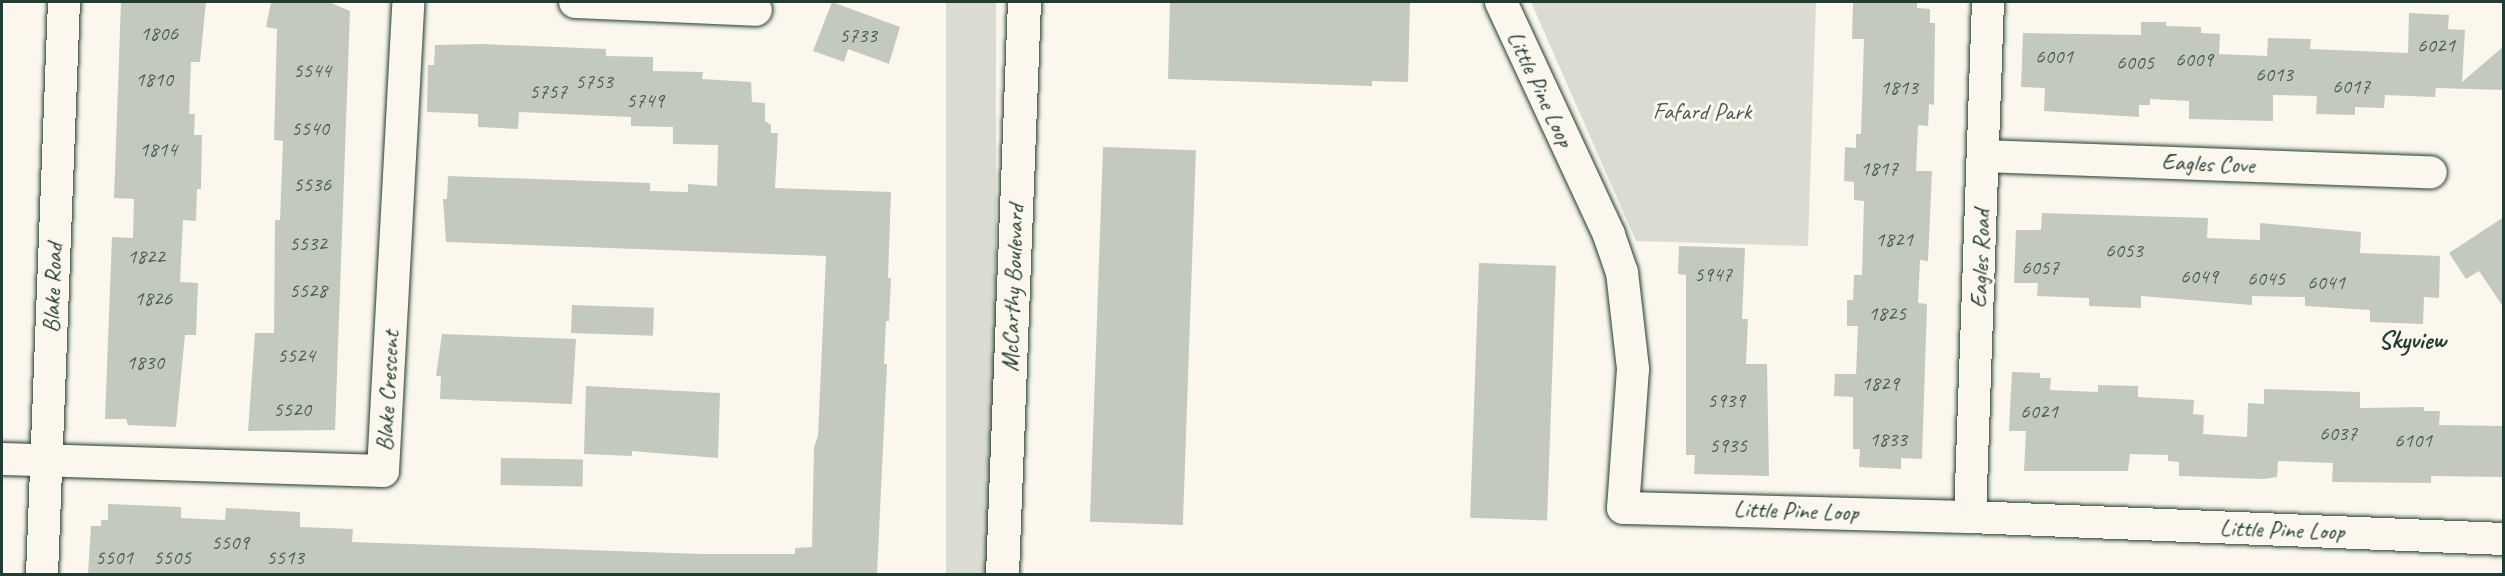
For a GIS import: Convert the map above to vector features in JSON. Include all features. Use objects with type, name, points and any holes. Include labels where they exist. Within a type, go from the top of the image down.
[{"type":"main road","name":"McCarthy Boulevard","points":[[1002,574],[1024,2]]},
{"type":"street","name":"Blake Road","points":[[42,574],[64,2]]},
{"type":"street","name":"Blake Crescent","points":[[2,459],[383,471],[408,2]]},
{"type":"street","points":[[575,2],[756,10]]},
{"type":"street","name":"Little Pine Loop","points":[[1501,2],[1609,235],[1622,272],[1633,369],[1623,508],[1970,517],[2504,539]]},
{"type":"street","name":"Eagles Road","points":[[1970,517],[1985,156],[1988,2]]},
{"type":"street","name":"Eagles Cove","points":[[1985,156],[2432,172]]},
{"type":"green space","points":[[946,2],[996,2],[996,574],[946,574]]},
{"type":"green space","name":"Fafard Park","points":[[1531,2],[1816,2],[1808,246],[1636,241]]},
{"type":"building","points":[[121,2],[206,2],[200,62],[191,62],[189,114],[195,114],[194,135],[202,135],[201,189],[197,189],[196,221],[183,220],[180,282],[198,283],[196,335],[185,335],[176,427],[128,425],[126,419],[105,419],[112,237],[133,238],[134,199],[114,198]]},
{"type":"building","points":[[271,2],[329,2],[350,11],[335,430],[248,431],[255,333],[274,333],[275,220],[280,220],[283,141],[274,140],[277,29],[266,27]]},
{"type":"building","points":[[832,2],[900,27],[889,64],[848,49],[844,62],[813,51]]},
{"type":"building","points":[[1170,2],[1410,2],[1408,82],[1372,81],[1372,86],[1168,79]]},
{"type":"building","points":[[1853,2],[1917,2],[1917,8],[1930,9],[1930,23],[1935,23],[1934,105],[1929,104],[1928,126],[1918,125],[1916,171],[1932,171],[1928,261],[1920,260],[1918,303],[1927,304],[1922,459],[1901,458],[1901,469],[1859,467],[1860,449],[1853,449],[1853,397],[1834,396],[1835,374],[1856,374],[1858,326],[1847,326],[1847,300],[1853,300],[1854,275],[1862,275],[1864,201],[1854,200],[1854,182],[1844,181],[1845,147],[1856,148],[1856,134],[1861,134],[1864,39],[1852,39]]},
{"type":"building","points":[[2409,13],[2449,15],[2448,29],[2465,30],[2462,82],[2504,46],[2504,90],[2436,88],[2435,97],[2385,95],[2384,108],[2355,107],[2355,115],[2316,114],[2317,96],[2273,95],[2273,121],[2189,119],[2189,101],[2150,99],[2150,105],[2139,105],[2139,117],[2044,111],[2045,88],[2021,87],[2023,33],[2141,35],[2141,22],[2166,22],[2166,26],[2201,27],[2201,33],[2220,34],[2219,54],[2267,56],[2268,38],[2311,39],[2310,49],[2408,53]]},
{"type":"building","points":[[482,44],[606,49],[606,56],[653,57],[653,71],[703,72],[702,79],[751,82],[752,102],[765,103],[765,121],[771,125],[771,133],[778,133],[775,188],[891,192],[888,278],[891,278],[889,321],[886,321],[884,364],[887,364],[877,574],[88,574],[91,526],[101,526],[101,520],[108,520],[108,504],[181,507],[181,518],[225,520],[226,508],[300,512],[300,527],[353,529],[352,542],[702,554],[795,554],[795,548],[812,547],[814,447],[818,436],[826,256],[446,242],[443,199],[447,199],[448,176],[650,183],[650,191],[688,192],[688,184],[717,186],[718,145],[673,144],[673,127],[631,126],[631,117],[519,112],[518,129],[478,127],[478,114],[427,112],[428,65],[434,65],[435,45]]},
{"type":"building","points":[[1103,147],[1196,150],[1183,525],[1090,522]]},
{"type":"building","points":[[2042,213],[2208,218],[2207,238],[2260,240],[2260,223],[2361,232],[2360,253],[2440,256],[2439,298],[2424,297],[2423,324],[2370,322],[2370,310],[2305,306],[2305,297],[2252,296],[2252,305],[2141,296],[2141,308],[2089,306],[2089,298],[2037,296],[2038,283],[2014,283],[2016,230],[2041,230]]},
{"type":"building","points":[[2504,217],[2504,308],[2479,271],[2466,279],[2449,253]]},
{"type":"building","points":[[1679,246],[1745,248],[1742,319],[1748,319],[1746,364],[1767,364],[1769,476],[1694,474],[1695,455],[1686,455],[1686,275],[1678,274]]},
{"type":"building","points":[[1479,263],[1556,266],[1547,521],[1470,518]]},
{"type":"building","points":[[572,305],[654,308],[653,336],[571,333]]},
{"type":"building","points":[[442,334],[576,339],[572,404],[440,399],[441,376],[436,376]]},
{"type":"building","points":[[2012,372],[2040,373],[2040,378],[2051,378],[2050,390],[2098,392],[2098,385],[2138,386],[2138,397],[2194,400],[2193,414],[2204,415],[2203,434],[2247,437],[2248,403],[2264,404],[2264,389],[2360,392],[2360,408],[2424,407],[2424,411],[2440,411],[2439,425],[2504,426],[2504,477],[2431,476],[2431,483],[2332,482],[2333,463],[2278,461],[2277,477],[2263,479],[2179,476],[2179,462],[2168,461],[2168,455],[2130,454],[2128,471],[2024,471],[2026,431],[2009,431]]},
{"type":"building","points":[[586,386],[720,393],[718,458],[632,451],[632,456],[584,454]]},
{"type":"building","points":[[501,458],[583,459],[583,486],[501,485]]},
{"type":"district","name":"Skyview","points":[[2412,340]]}]
